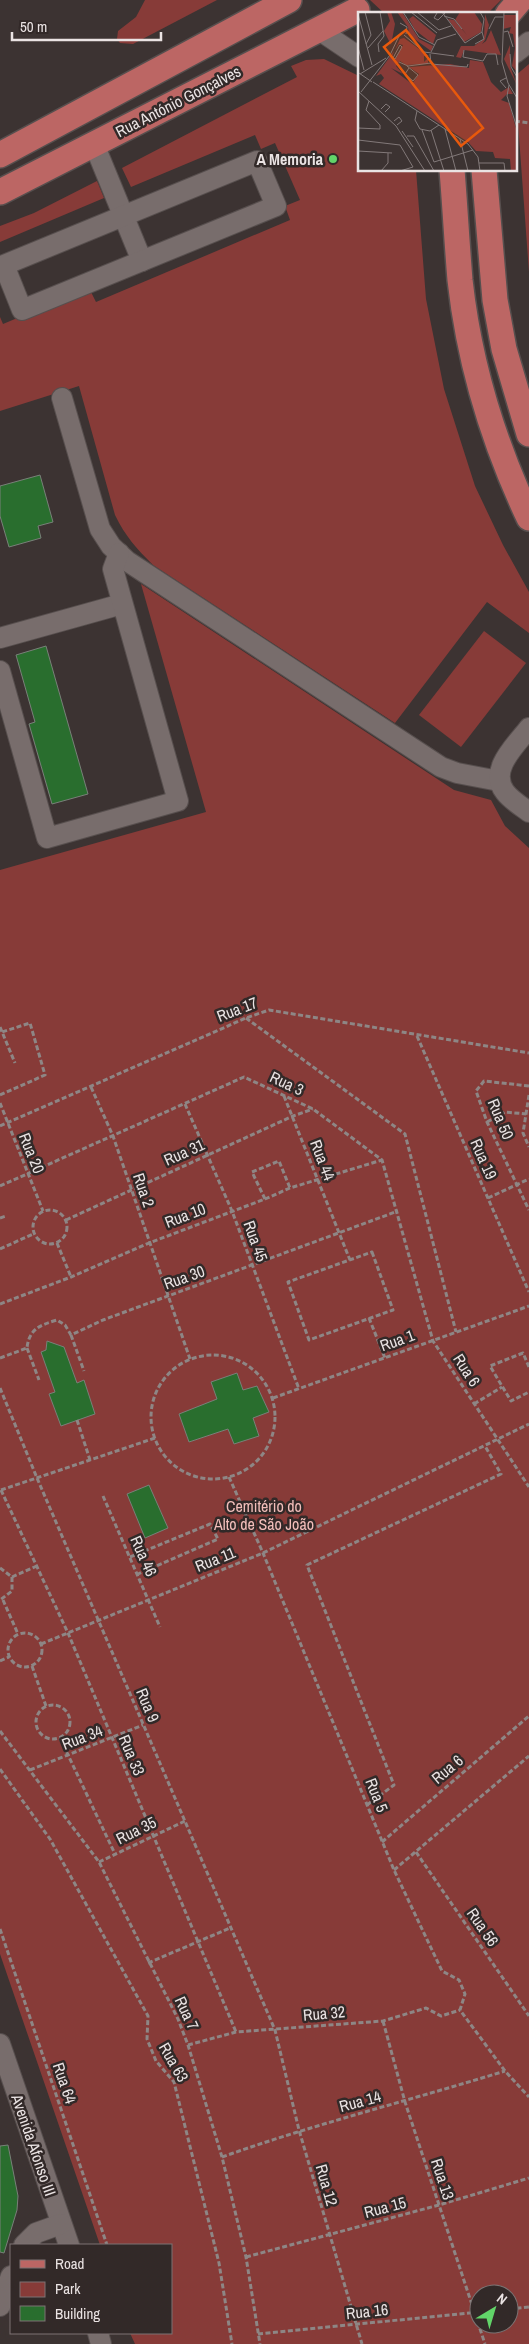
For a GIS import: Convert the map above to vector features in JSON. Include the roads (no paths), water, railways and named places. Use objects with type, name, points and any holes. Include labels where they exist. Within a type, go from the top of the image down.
[{"type":"main road","points":[[0,155],[289,0]]},
{"type":"main road","points":[[510,12],[520,0]]},
{"type":"main road","name":"Rua António Gonçalves","points":[[0,192],[319,30],[355,8]]},
{"type":"main road","points":[[452,171],[460,281],[473,352],[494,434],[529,518]]},
{"type":"main road","points":[[484,171],[488,235],[496,308],[504,349],[529,434]]},
{"type":"street","points":[[319,30],[358,56]]},
{"type":"street","points":[[516,52],[529,42]]},
{"type":"street","points":[[94,144],[142,261]]},
{"type":"street","points":[[257,161],[276,206],[142,261],[22,310],[4,265],[257,161]]},
{"type":"street","points":[[62,398],[100,530],[118,553],[145,575],[441,767],[457,773],[500,781]]},
{"type":"street","points":[[0,671],[47,838],[178,801],[122,604],[114,569],[118,553]]},
{"type":"street","points":[[0,638],[122,604]]},
{"type":"street","points":[[529,728],[503,764],[500,781],[505,792],[529,812]]},
{"type":"street","name":"Avenida Afonso III","points":[[0,2044],[69,2244]]},
{"type":"street","points":[[25,2244],[36,2233],[61,2224]]},
{"type":"street","points":[[0,2306],[10,2279]]},
{"type":"place","name":"A Memoria","points":[[333,159]]},
{"type":"park label","name":"Cemitério do Alto de São João","points":[[264,1515]]}]
